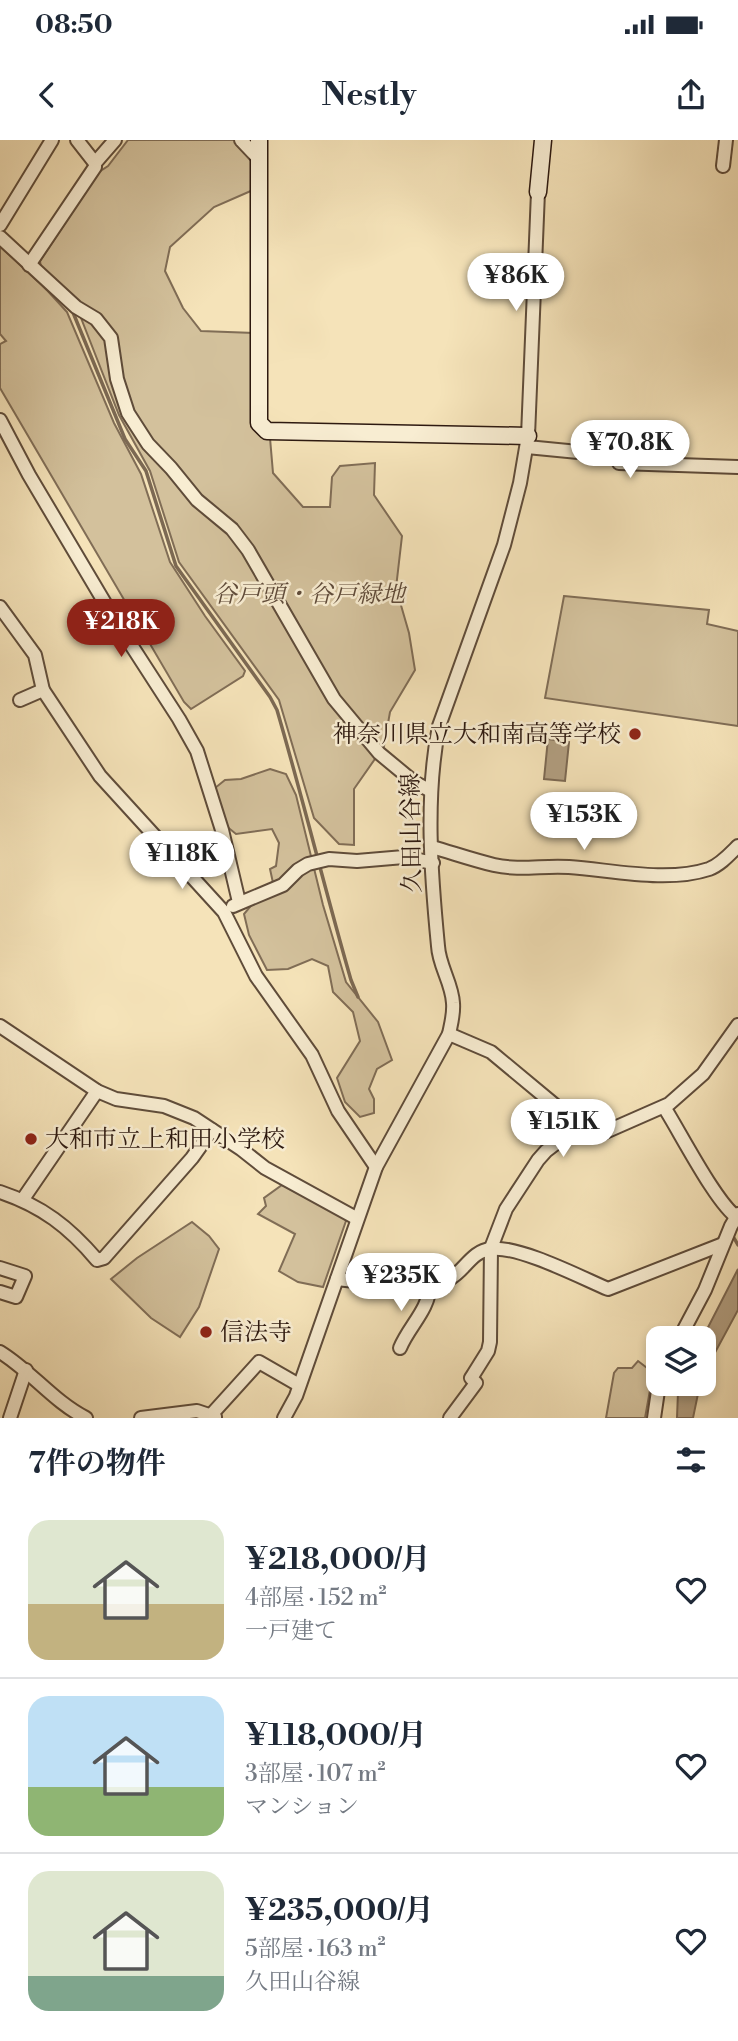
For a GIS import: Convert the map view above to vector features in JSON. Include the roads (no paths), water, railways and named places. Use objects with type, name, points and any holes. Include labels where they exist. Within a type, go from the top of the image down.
[{"type":"street","points":[[0,225],[52,140]]},
{"type":"street","points":[[77,140],[95,163]]},
{"type":"street","points":[[29,265],[95,167],[95,163],[115,140]]},
{"type":"street","points":[[241,140],[259,159]]},
{"type":"street","points":[[258,140],[261,427],[267,431],[527,442],[619,456],[619,463],[738,467]]},
{"type":"street","name":"久田山谷線","points":[[285,1418],[376,1167],[449,1034],[453,1017],[453,1002],[438,950],[432,847],[433,757],[439,726],[504,545],[520,483],[527,442],[538,192],[543,140]]},
{"type":"street","points":[[723,166],[726,140]]},
{"type":"street","points":[[0,237],[76,307],[96,319],[111,338],[117,379],[128,413],[148,444],[171,467],[197,500],[232,529],[248,550],[334,699],[379,752],[414,782],[431,791]]},
{"type":"street","points":[[0,420],[29,475],[115,620],[197,751],[222,830],[239,902]]},
{"type":"street","points":[[0,607],[35,655],[43,690],[100,776],[224,912],[257,976],[313,1055],[338,1111],[376,1167]]},
{"type":"street","points":[[20,700],[43,690]]},
{"type":"street","points":[[432,847],[494,865],[523,870],[566,866],[631,874],[686,874],[710,869],[722,862],[738,846]]},
{"type":"street","points":[[224,912],[239,902],[283,885],[308,864],[329,859],[357,861],[404,857],[433,863]]},
{"type":"street","points":[[0,1026],[97,1091],[117,1099],[164,1106],[194,1118],[265,1168],[356,1218]]},
{"type":"street","points":[[450,1418],[476,1383],[471,1378],[472,1375],[488,1352],[491,1248],[500,1222],[516,1192],[546,1151],[568,1134],[603,1133],[664,1107],[703,1074],[738,1026]]},
{"type":"street","points":[[449,1034],[491,1052],[556,1106],[568,1134]]},
{"type":"street","points":[[23,1199],[97,1091]]},
{"type":"street","points":[[664,1107],[718,1195],[737,1216],[705,1290],[686,1326]]},
{"type":"street","points":[[0,1192],[23,1199],[75,1235],[97,1260],[104,1258],[192,1158],[212,1130]]},
{"type":"street","points":[[337,1279],[429,1285],[449,1280],[472,1256],[491,1248],[535,1258],[608,1289],[723,1244]]},
{"type":"street","points":[[0,1268],[25,1276],[16,1297],[0,1292]]},
{"type":"street","points":[[400,1348],[406,1334],[422,1312],[429,1285]]},
{"type":"street","points":[[0,1352],[26,1370],[63,1404],[86,1418]]},
{"type":"street","points":[[141,1418],[197,1411],[214,1416],[259,1362],[299,1385]]},
{"type":"street","points":[[10,1418],[26,1370]]},
{"type":"street","points":[[654,1418],[657,1396]]},
{"type":"waterway","points":[[0,245],[47,289]]},
{"type":"waterway","points":[[72,310],[125,439],[146,471],[176,566],[277,710],[341,946],[358,997]]},
{"type":"waterway","points":[[734,1238],[738,1245]]},
{"type":"place","name":"神奈川県立大和南高等学校","points":[[635,734]]},
{"type":"place","name":"大和市立上和田小学校","points":[[31,1139]]},
{"type":"place","name":"信法寺","points":[[206,1332]]},
{"type":"park label","name":"谷戸頭・谷戸緑地","points":[[309,594]]}]
